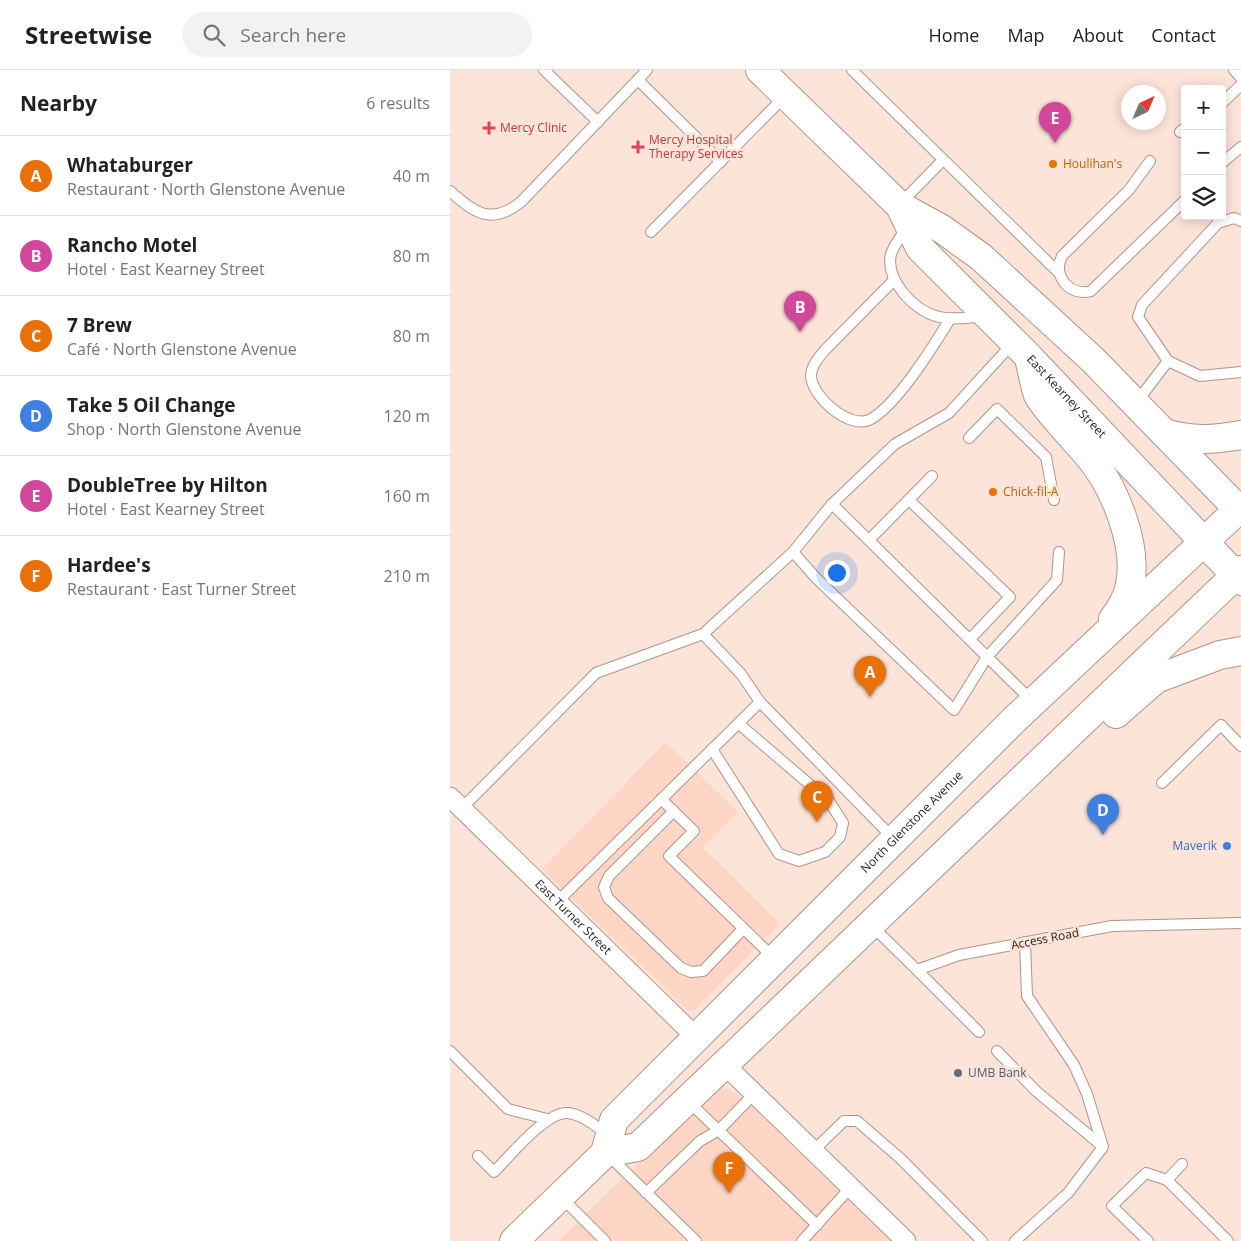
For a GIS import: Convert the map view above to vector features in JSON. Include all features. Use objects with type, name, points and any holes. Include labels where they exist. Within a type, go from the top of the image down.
[{"type":"main road","name":"East Kearney Street","points":[[773,79],[902,212],[920,248],[1021,349],[1204,543],[1239,576]]},
{"type":"main road","name":"East Kearney Street","points":[[902,212],[942,229],[981,257],[1093,360],[1240,509]]},
{"type":"main road","points":[[1021,349],[1039,397],[1102,474],[1117,503],[1127,534],[1132,563],[1129,588],[1121,608],[1098,641]]},
{"type":"main road","points":[[1164,433],[1196,440],[1215,440],[1241,435]]},
{"type":"main road","name":"North Glenstone Avenue","points":[[514,1241],[560,1196],[608,1144],[614,1120],[698,1039],[894,839],[1033,702],[1240,509]]},
{"type":"main road","points":[[608,1144],[638,1147],[870,924],[1239,576]]},
{"type":"main road","points":[[902,894],[979,846],[1136,695],[1156,679],[1220,655],[1241,652]]},
{"type":"main road","points":[[725,1065],[723,1052],[730,1034],[806,955],[810,941],[809,926]]},
{"type":"main road","points":[[638,1147],[638,1129],[644,1117],[696,1060],[698,1039]]},
{"type":"street","name":"East Turner Street","points":[[456,803],[698,1039]]},
{"type":"street","points":[[725,1065],[755,1092],[906,1241]]},
{"type":"lane","points":[[544,70],[598,122]]},
{"type":"lane","points":[[450,191],[464,204],[480,212],[493,215],[507,213],[521,202],[647,70]]},
{"type":"lane","points":[[852,70],[1059,273],[1066,284],[1074,291],[1082,293],[1091,291],[1181,204]]},
{"type":"lane","points":[[1234,70],[1241,78]]},
{"type":"lane","points":[[651,232],[721,162],[773,79]]},
{"type":"lane","points":[[638,80],[721,162]]},
{"type":"lane","points":[[1226,99],[1241,85]]},
{"type":"lane","points":[[1226,159],[1241,147]]},
{"type":"lane","points":[[943,160],[902,212],[890,265],[894,280],[921,308],[937,317],[950,319],[988,316]]},
{"type":"lane","points":[[1059,273],[1057,265],[1062,256],[1129,190],[1150,161]]},
{"type":"lane","points":[[1241,221],[1234,218],[1218,223],[1142,305],[1138,317],[1168,361],[1200,376],[1241,372]]},
{"type":"lane","points":[[894,280],[815,362],[811,375],[814,387],[844,418],[856,423],[868,420],[889,404],[950,319]]},
{"type":"lane","points":[[456,803],[596,673],[703,634],[793,552],[832,504],[895,444],[949,413],[1021,349]]},
{"type":"lane","points":[[1135,403],[1168,361]]},
{"type":"lane","points":[[969,438],[997,409],[1046,457],[1054,500]]},
{"type":"lane","points":[[869,540],[932,476]]},
{"type":"lane","points":[[908,500],[1010,597],[970,639]]},
{"type":"lane","points":[[832,504],[1033,702]]},
{"type":"lane","points":[[793,552],[816,578],[954,710],[987,657],[1057,580],[1059,552]]},
{"type":"lane","points":[[703,634],[741,674],[760,702],[894,839]]},
{"type":"lane","points":[[557,902],[760,702]]},
{"type":"lane","points":[[712,749],[779,854],[799,861],[825,852],[840,837],[844,823],[829,801],[739,724]]},
{"type":"lane","points":[[1162,783],[1221,726],[1241,745]]},
{"type":"lane","points":[[661,799],[694,831],[669,856],[776,960]]},
{"type":"lane","points":[[674,812],[609,876],[604,887],[608,898],[680,968],[691,972],[702,971],[743,929]]},
{"type":"lane","name":"Access Road","points":[[918,970],[959,955],[1112,926],[1241,923]]},
{"type":"lane","points":[[870,924],[979,1032]]},
{"type":"lane","points":[[1025,942],[1027,996],[1074,1065],[1087,1094],[1103,1147]]},
{"type":"lane","points":[[450,1051],[508,1109],[547,1119]]},
{"type":"lane","points":[[998,1051],[1036,1091],[1103,1147]]},
{"type":"lane","points":[[646,1193],[700,1141],[719,1130],[755,1092]]},
{"type":"lane","points":[[688,1100],[818,1224]]},
{"type":"lane","points":[[478,1156],[494,1172],[547,1119],[566,1113],[590,1121],[646,1193],[696,1241]]},
{"type":"lane","points":[[814,1150],[844,1121],[858,1121],[901,1159],[982,1241]]},
{"type":"lane","points":[[1015,1241],[1068,1193],[1103,1147]]},
{"type":"lane","points":[[1167,1180],[1182,1164]]},
{"type":"lane","points":[[1148,1241],[1112,1206],[1146,1173],[1167,1180],[1228,1241]]},
{"type":"lane","points":[[802,1241],[851,1187]]},
{"type":"lane","points":[[560,1196],[598,1239]]},
{"type":"shaded area","points":[[666,742],[738,812],[703,848],[780,923],[695,1010],[688,1011],[542,869]]},
{"type":"shaded area","points":[[720,1089],[730,1090],[746,1100],[892,1241],[558,1241],[708,1096]]},
{"type":"place","name":"Mercy Clinic","points":[[489,128]]},
{"type":"place","name":"DoubleTree by Hilton","points":[[1055,143]]},
{"type":"place","name":"Mercy Hospital Therapy Services","points":[[638,147]]},
{"type":"place","name":"Houlihan's","points":[[1053,164]]},
{"type":"place","name":"Rancho Motel","points":[[800,332]]},
{"type":"place","name":"Chick-fil-A","points":[[993,492]]},
{"type":"place","name":"Whataburger","points":[[870,697]]},
{"type":"place","name":"7 Brew","points":[[817,822]]},
{"type":"place","name":"Take 5 Oil Change","points":[[1103,835]]},
{"type":"place","name":"Maverik","points":[[1227,846]]},
{"type":"place","name":"UMB Bank","points":[[958,1073]]},
{"type":"place","name":"Hardee's","points":[[729,1193]]}]
